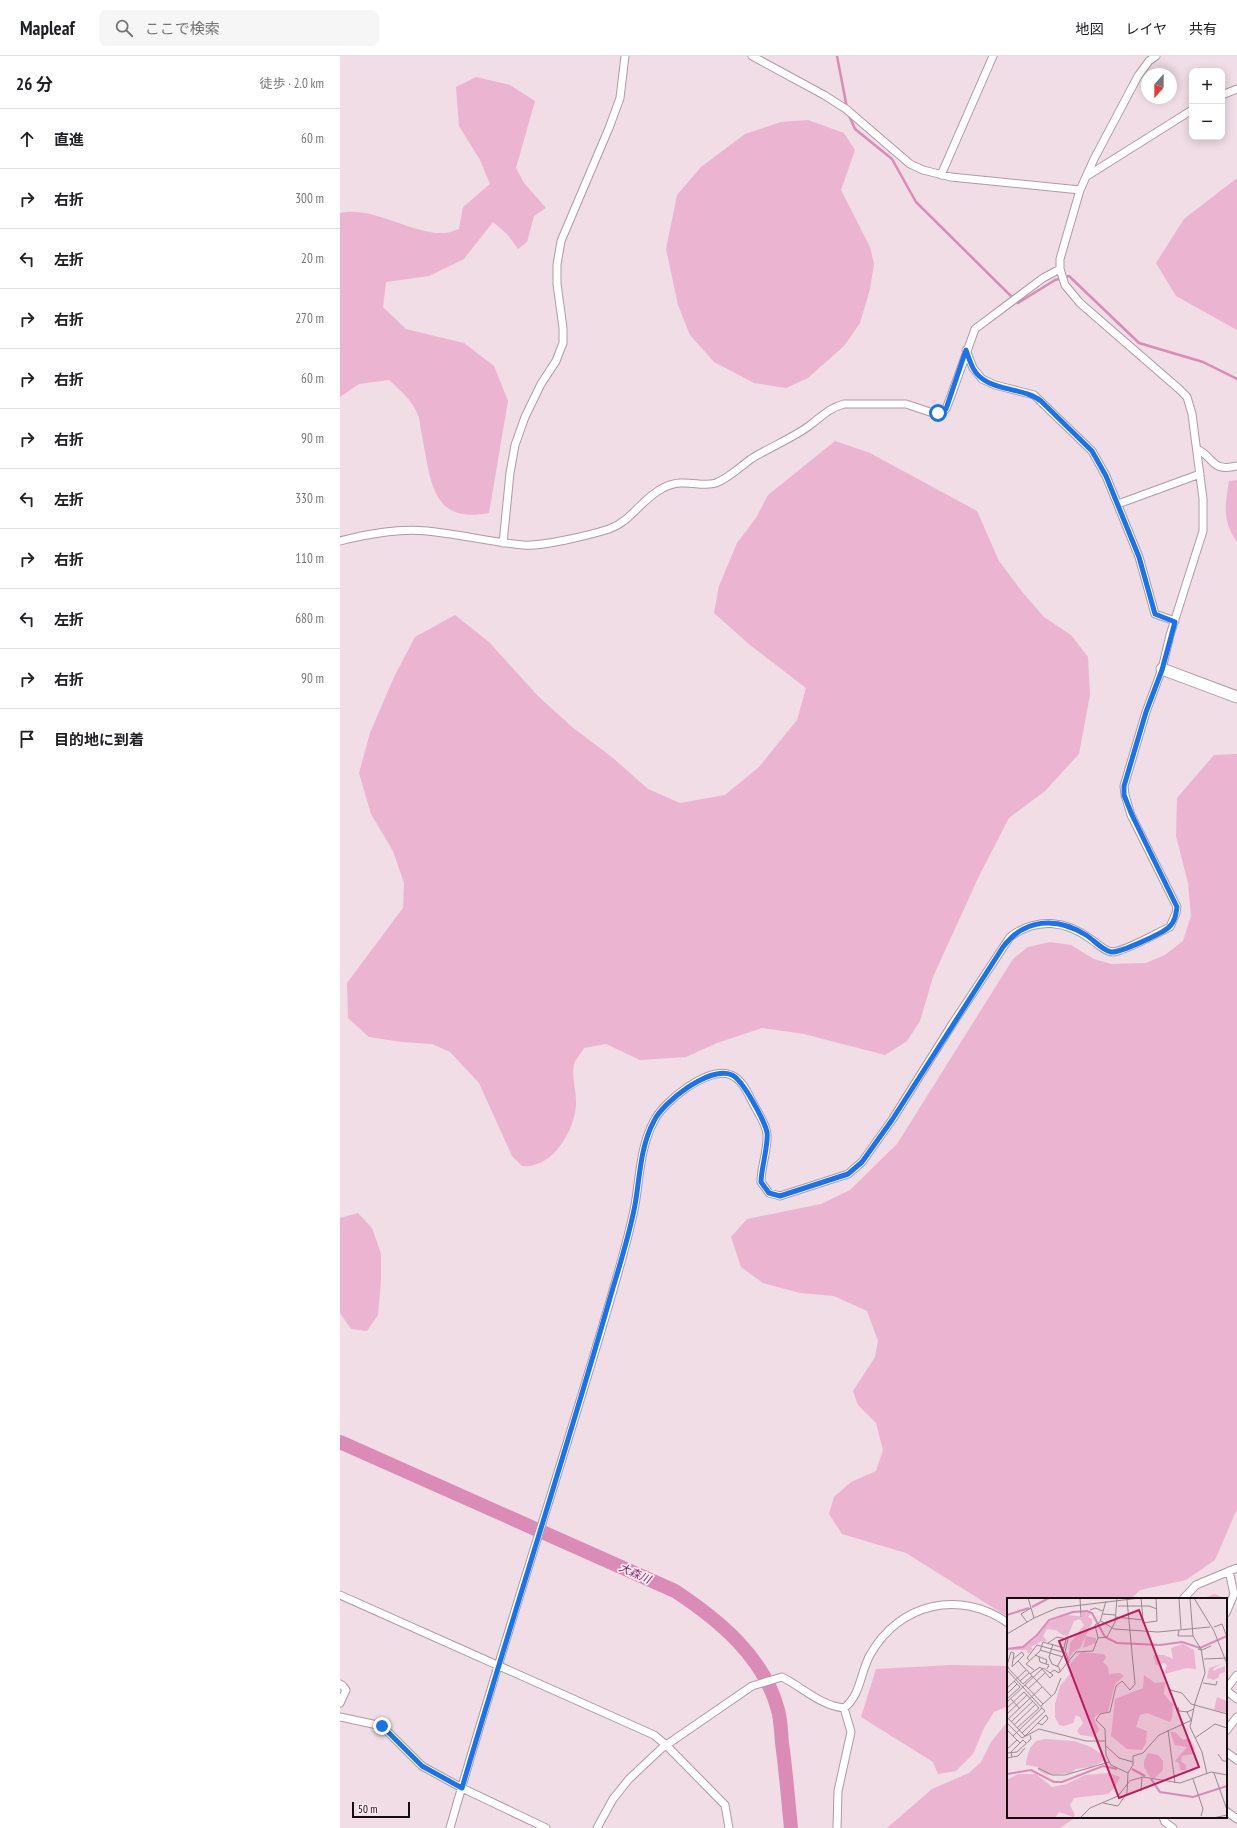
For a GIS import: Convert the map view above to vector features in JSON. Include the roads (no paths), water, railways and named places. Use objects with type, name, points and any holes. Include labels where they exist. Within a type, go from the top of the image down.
[{"type":"street","points":[[503,542],[510,473],[515,445],[525,417],[541,384],[556,361],[563,343],[563,328],[557,284],[557,265],[561,241],[609,128],[620,98],[624,56]]},
{"type":"street","points":[[752,56],[846,109],[910,164],[941,175],[1080,190]]},
{"type":"street","points":[[941,175],[993,56]]},
{"type":"street","points":[[450,1828],[536,1542],[575,1421],[622,1256],[635,1205],[643,1151],[655,1118],[674,1097],[713,1074],[721,1072],[732,1075],[746,1090],[768,1134],[761,1177],[764,1188],[769,1193],[780,1196],[848,1174],[862,1162],[892,1120],[1010,937],[1019,930],[1043,922],[1058,923],[1072,927],[1086,934],[1105,949],[1115,952],[1154,936],[1170,926],[1176,913],[1177,907],[1132,815],[1124,795],[1124,786],[1146,712],[1162,670],[1203,531],[1203,499],[1192,414],[1186,397],[1180,389],[1080,303],[1065,285],[1060,269],[1062,254],[1080,190],[1094,159],[1138,76],[1149,61],[1156,56]]},
{"type":"street","points":[[1225,94],[1237,90]]},
{"type":"street","points":[[1087,176],[1189,112]]},
{"type":"street","points":[[340,541],[403,531],[426,531],[503,542],[537,545],[608,530],[631,516],[648,496],[664,487],[680,482],[714,484],[752,459],[808,426],[836,406],[844,404],[906,404],[933,412],[942,412],[946,409],[952,396],[966,350],[975,329],[1043,278],[1060,269]]},
{"type":"street","points":[[966,350],[973,368],[982,379],[995,385],[1034,395],[1087,445],[1106,476],[1118,504],[1139,557],[1155,614],[1175,622]]},
{"type":"street","points":[[1197,449],[1202,451],[1212,463],[1221,468],[1237,466]]},
{"type":"street","points":[[1118,504],[1200,474]]},
{"type":"street","points":[[1162,670],[1237,697]]},
{"type":"street","points":[[1184,1598],[1196,1585],[1237,1568]]},
{"type":"street","points":[[1227,1611],[1234,1594],[1229,1571]]},
{"type":"street","points":[[340,1595],[654,1735],[666,1745],[724,1805],[729,1828]]},
{"type":"street","points":[[600,1827],[613,1799],[629,1779],[666,1745],[752,1686],[760,1682],[782,1677],[828,1705],[844,1708],[851,1703],[856,1694],[870,1654],[892,1627],[907,1616],[941,1604],[957,1604],[989,1611],[1007,1622]]},
{"type":"street","points":[[1227,1689],[1237,1675]]},
{"type":"street","points":[[340,1684],[346,1690],[340,1703]]},
{"type":"street","points":[[1227,1691],[1237,1700]]},
{"type":"street","points":[[837,1828],[838,1791],[851,1732],[844,1708]]},
{"type":"street","points":[[340,1717],[382,1726],[422,1766],[462,1788],[546,1828]]},
{"type":"street","points":[[1227,1731],[1237,1717]]},
{"type":"street","points":[[1227,1753],[1237,1760]]},
{"type":"street","points":[[1227,1812],[1237,1819]]},
{"type":"street","points":[[1163,1818],[1165,1822],[1173,1828]]},
{"type":"waterway","points":[[837,56],[847,108]]},
{"type":"waterway","points":[[848,113],[855,129],[892,159],[916,202],[1018,303],[1055,280],[1069,276],[1139,343],[1203,362],[1237,379]]},
{"type":"waterway","name":"大森川","points":[[340,1442],[675,1591],[708,1614],[723,1627],[751,1657],[762,1673],[771,1691],[778,1710],[780,1723],[791,1828]]}]
